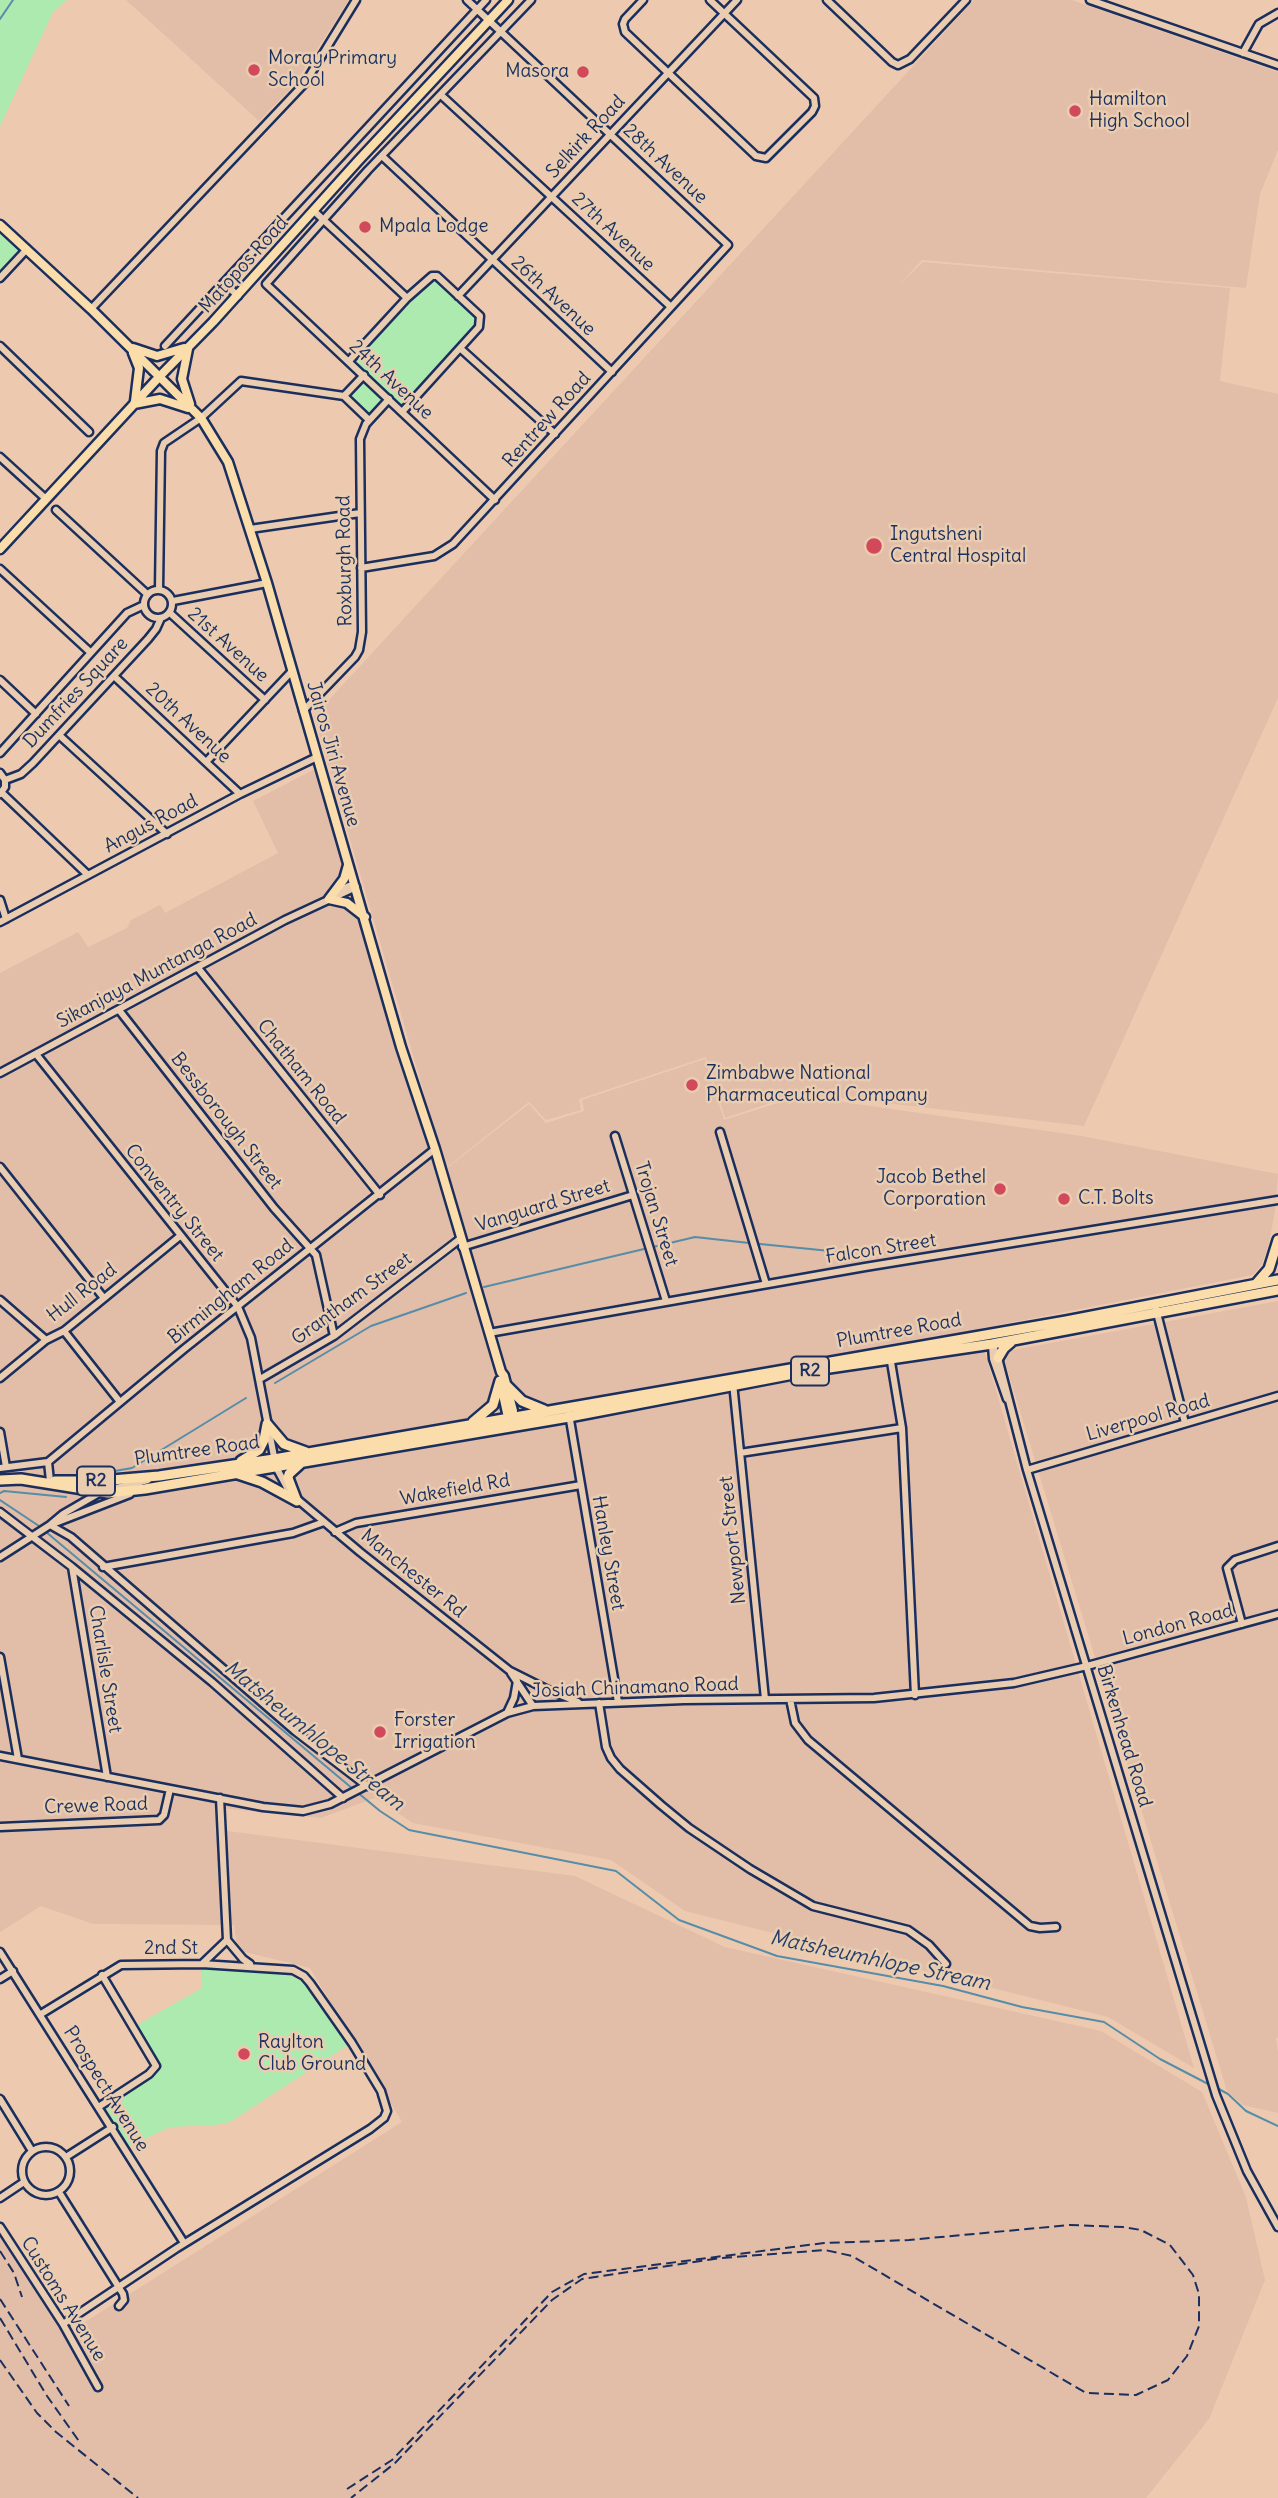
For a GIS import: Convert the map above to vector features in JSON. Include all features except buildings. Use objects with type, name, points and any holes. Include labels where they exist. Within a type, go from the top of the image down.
[{"type":"highway","points":[[1255,1285],[1269,1269],[1278,1240]]},
{"type":"highway","name":"Plumtree Road","points":[[33,1480],[100,1481],[275,1463],[301,1463],[527,1425],[568,1413],[733,1381],[889,1355],[992,1344],[1278,1280]]},
{"type":"highway","name":"Plumtree Road","points":[[889,1355],[973,1335],[1277,1290]]},
{"type":"highway","points":[[973,1335],[992,1344],[1004,1330]]},
{"type":"highway","points":[[978,1346],[995,1358],[1016,1339]]},
{"type":"highway","points":[[469,1425],[482,1417],[493,1405],[502,1379],[522,1401],[535,1408],[550,1411]]},
{"type":"highway","name":"Plumtree Road","points":[[275,1463],[309,1453],[550,1411],[568,1413]]},
{"type":"highway","points":[[498,1429],[510,1418],[527,1425]]},
{"type":"highway","points":[[267,1423],[284,1444],[309,1453]]},
{"type":"highway","points":[[267,1423],[259,1450],[235,1468],[297,1501]]},
{"type":"highway","points":[[297,1501],[288,1478],[301,1463]]},
{"type":"highway","name":"Plumtree Road","points":[[33,1480],[115,1493],[145,1489],[235,1468]]},
{"type":"highway","name":"R2","points":[[0,1480],[33,1480]]},
{"type":"main road","name":"Matopos Road","points":[[0,549],[238,296],[358,160],[508,0]]},
{"type":"main road","name":"Jairos Jiri Avenue","points":[[0,225],[91,309],[201,418],[228,462],[267,583],[366,918],[401,1047],[435,1149],[513,1411],[510,1418]]},
{"type":"main road","points":[[130,347],[157,355],[176,352],[189,346]]},
{"type":"main road","points":[[189,346],[182,379],[192,410]]},
{"type":"main road","points":[[130,347],[139,368],[134,404],[160,399],[192,410]]},
{"type":"main road","points":[[349,862],[344,879],[329,899],[347,903],[366,918]]},
{"type":"street","points":[[91,309],[305,83],[356,0]]},
{"type":"street","name":"28th Avenue","points":[[467,0],[728,245]]},
{"type":"street","points":[[165,346],[485,0]]},
{"type":"street","points":[[324,220],[531,0]]},
{"type":"street","points":[[643,0],[628,15],[623,28],[667,73],[757,156],[764,158],[771,155],[814,109],[814,98],[710,0]]},
{"type":"street","name":"Selkirk Road","points":[[458,296],[737,0]]},
{"type":"street","points":[[827,0],[892,62],[901,64],[910,59],[966,0]]},
{"type":"street","points":[[1090,0],[1278,65]]},
{"type":"street","points":[[1243,53],[1259,24],[1278,13]]},
{"type":"street","name":"27th Avenue","points":[[442,95],[671,307]]},
{"type":"street","name":"26th Avenue","points":[[382,156],[612,372]]},
{"type":"street","points":[[314,211],[407,298]]},
{"type":"street","name":"24th Avenue","points":[[324,220],[265,284],[495,500]]},
{"type":"street","name":"Rentrew Road","points":[[361,568],[440,553],[453,544],[728,245]]},
{"type":"street","points":[[0,278],[27,250]]},
{"type":"street","points":[[349,361],[407,298],[434,276],[480,316],[479,327],[402,412]]},
{"type":"street","points":[[224,282],[238,296]]},
{"type":"street","points":[[0,346],[89,432]]},
{"type":"street","points":[[461,349],[555,434]]},
{"type":"street","points":[[344,396],[364,375]]},
{"type":"street","points":[[159,589],[162,447],[201,418],[241,381],[344,396],[369,420]]},
{"type":"street","name":"Roxburgh Road","points":[[303,711],[359,650],[362,632],[360,439],[363,428],[389,399]]},
{"type":"street","points":[[0,457],[46,499]]},
{"type":"street","points":[[56,510],[147,594]]},
{"type":"street","points":[[250,529],[360,513]]},
{"type":"street","points":[[0,569],[90,652]]},
{"type":"street","points":[[173,601],[267,583]]},
{"type":"street","points":[[159,589],[168,593],[173,601],[170,613],[161,618],[149,615],[144,605],[147,594],[159,589]]},
{"type":"street","name":"Dumfries Square","points":[[0,753],[131,609],[144,605]]},
{"type":"street","name":"21st Avenue","points":[[170,613],[265,700]]},
{"type":"street","name":"Dumfries Square","points":[[5,780],[21,774],[59,735],[156,629],[161,618]]},
{"type":"street","points":[[207,761],[292,671]]},
{"type":"street","name":"20th Avenue","points":[[114,676],[240,794]]},
{"type":"street","points":[[0,680],[36,714]]},
{"type":"street","points":[[59,735],[167,834]]},
{"type":"street","name":"Angus Road","points":[[3,920],[240,794],[317,757]]},
{"type":"street","points":[[0,773],[5,780],[1,793],[88,875]]},
{"type":"street","name":"Sikanjaya Muntanga Road","points":[[0,1072],[285,920],[356,887]]},
{"type":"street","points":[[0,900],[3,920]]},
{"type":"street","name":"Chatham Road","points":[[198,968],[380,1195]]},
{"type":"street","name":"Bessborough Street","points":[[119,1010],[274,1208],[311,1249]]},
{"type":"street","name":"Conventry Street","points":[[36,1054],[238,1307],[251,1338],[275,1463],[284,1485],[297,1501]]},
{"type":"street","points":[[720,1132],[766,1284]]},
{"type":"street","name":"Trojan Street","points":[[615,1136],[666,1301]]},
{"type":"street","name":"Birmingham Road","points":[[48,1462],[435,1149]]},
{"type":"street","points":[[0,1167],[103,1297]]},
{"type":"street","name":"Vanguard Street","points":[[461,1243],[633,1195]]},
{"type":"street","name":"Falcon Street","points":[[489,1333],[766,1284],[1278,1200]]},
{"type":"street","name":"Hull Road","points":[[2,1376],[46,1340],[64,1331],[180,1237]]},
{"type":"street","name":"Grantham Street","points":[[260,1379],[334,1336],[461,1243]]},
{"type":"street","points":[[311,1249],[318,1263],[334,1336]]},
{"type":"street","points":[[0,1300],[46,1340]]},
{"type":"street","points":[[1156,1309],[1185,1423]]},
{"type":"street","points":[[64,1331],[121,1402]]},
{"type":"street","name":"Birkenhead Road","points":[[992,1344],[1003,1392],[1216,2095],[1247,2171],[1278,2227]]},
{"type":"street","points":[[889,1355],[901,1428],[915,1695]]},
{"type":"street","name":"Newport Street","points":[[733,1381],[765,1699]]},
{"type":"street","name":"Liverpool Road","points":[[1027,1470],[1278,1396]]},
{"type":"street","name":"Hanley Street","points":[[568,1413],[618,1702]]},
{"type":"street","points":[[740,1453],[901,1428]]},
{"type":"street","points":[[0,1432],[3,1467],[48,1462],[50,1481]]},
{"type":"street","points":[[0,1557],[101,1492],[159,1476]]},
{"type":"street","name":"Wakefield Rd","points":[[335,1532],[356,1523],[581,1485]]},
{"type":"street","points":[[49,1526],[107,1501],[145,1489]]},
{"type":"street","name":"Manchester Rd","points":[[297,1501],[510,1671]]},
{"type":"street","points":[[0,1512],[35,1535],[212,1682],[343,1798]]},
{"type":"street","points":[[103,1567],[293,1533],[324,1522]]},
{"type":"street","points":[[49,1526],[71,1537],[295,1731],[366,1786]]},
{"type":"street","points":[[1242,1624],[1227,1568],[1235,1560],[1278,1546]]},
{"type":"street","name":"Charlisle Street","points":[[72,1567],[107,1777]]},
{"type":"street","name":"London Road","points":[[1087,1666],[1278,1614]]},
{"type":"street","points":[[0,1657],[19,1759]]},
{"type":"street","name":"Josiah Chinamano Road","points":[[0,1756],[263,1807],[303,1811],[323,1807],[352,1794],[507,1713],[533,1706],[915,1695],[1014,1683],[1087,1666]]},
{"type":"street","points":[[510,1671],[533,1706]]},
{"type":"street","points":[[510,1671],[580,1703]]},
{"type":"street","points":[[507,1713],[514,1698],[517,1681]]},
{"type":"street","points":[[790,1699],[795,1723],[808,1740],[1030,1926],[1056,1927]]},
{"type":"street","points":[[599,1703],[606,1747],[611,1758],[630,1778],[689,1828],[750,1869],[813,1906],[908,1930],[929,1945],[946,1964]]},
{"type":"street","name":"Crewe Road","points":[[0,1827],[159,1820],[164,1815],[170,1789]]},
{"type":"street","points":[[220,1798],[227,1940],[243,1959],[254,1966]]},
{"type":"street","points":[[202,1964],[227,1940]]},
{"type":"street","name":"Prospect Avenue","points":[[0,1952],[100,2106],[184,2243]]},
{"type":"street","name":"2nd St","points":[[41,2014],[121,1965],[254,1966],[293,1970],[304,1976],[352,2043],[381,2091],[387,2105],[386,2115],[370,2129],[184,2243]]},
{"type":"street","points":[[0,1979],[13,1971]]},
{"type":"street","points":[[100,2106],[149,2074],[156,2066],[102,1975]]},
{"type":"street","points":[[0,2099],[32,2151]]},
{"type":"street","points":[[66,2157],[113,2127]]},
{"type":"street","points":[[50,2147],[59,2150],[66,2157],[71,2172],[69,2180],[59,2192],[52,2195],[36,2193],[24,2182],[23,2162],[32,2151],[50,2147]]},
{"type":"street","points":[[0,2198],[24,2182]]},
{"type":"street","points":[[59,2192],[124,2300],[119,2306]]},
{"type":"street","name":"Customs Avenue","points":[[0,2227],[63,2324],[98,2387]]},
{"type":"street","points":[[63,2324],[184,2243]]},
{"type":"shaded area","name":"Moray Primary School","points":[[126,0],[349,0],[294,85],[259,121]]},
{"type":"shaded area","name":"Ingutsheni Central Hospital","points":[[974,0],[1072,0],[1278,72],[1278,150],[1260,194],[1246,288],[922,260],[899,285],[923,262],[1230,288],[1220,381],[1278,394],[1278,698],[1084,1126],[800,1093],[725,1118],[706,1057],[579,1099],[581,1110],[546,1120],[529,1102],[446,1168],[314,716]]},
{"type":"shaded area","points":[[315,769],[437,1176],[529,1104],[546,1123],[584,1111],[582,1100],[705,1059],[724,1120],[800,1096],[1082,1136],[1278,1174],[1269,1243],[1262,1264],[1253,1275],[978,1329],[1194,2068],[1108,2017],[685,1911],[611,1860],[413,1823],[375,1798],[321,1818],[220,1808],[220,1830],[575,1876],[725,1947],[1101,2031],[1202,2092],[1246,2197],[1265,2280],[1209,2419],[1146,2498],[0,2498],[0,2231],[66,2334],[402,2122],[310,1968],[237,1950],[234,1925],[93,1924],[41,1906],[0,1932],[0,1075],[4,1073],[0,1065],[0,973],[78,932],[88,947],[127,928],[131,920],[160,905],[165,913],[278,853],[253,801]]},
{"type":"shaded area","points":[[1278,1301],[1278,2113],[1243,2105],[1227,2091],[1002,1352]]},
{"type":"green space","points":[[0,0],[67,0],[53,12],[0,126]]},
{"type":"green space","points":[[0,228],[17,244],[18,251],[15,259],[0,275]]},
{"type":"green space","points":[[433,279],[477,318],[478,324],[407,404],[400,406],[354,362]]},
{"type":"green space","points":[[364,378],[386,399],[368,417],[347,396]]},
{"type":"green space","name":"Raylton Club Ground","points":[[201,1968],[288,1974],[305,1983],[347,2046],[230,2122],[170,2127],[129,2146],[105,2107],[160,2069],[159,2062],[137,2025],[202,1988]]},
{"type":"waterway","points":[[0,19],[13,0]]},
{"type":"waterway","points":[[653,1247],[695,1237],[749,1243]]},
{"type":"waterway","points":[[760,1244],[850,1253]]},
{"type":"waterway","points":[[484,1287],[644,1249]]},
{"type":"waterway","points":[[275,1383],[371,1326],[466,1293]]},
{"type":"waterway","points":[[109,1472],[132,1468],[246,1398]]},
{"type":"waterway","points":[[0,1493],[4,1491],[66,1497]]},
{"type":"waterway","name":"Matsheumhlope Stream","points":[[0,1500],[42,1528]]},
{"type":"waterway","name":"Matsheumhlope Stream","points":[[46,1532],[353,1789]]},
{"type":"waterway","name":"Matsheumhlope Stream","points":[[357,1792],[409,1830],[616,1871],[679,1920],[777,1956],[943,1986],[1022,2007],[1104,2022],[1160,2059],[1212,2086]]},
{"type":"waterway","name":"Matsheumhlope Stream","points":[[1217,2088],[1228,2094],[1246,2111],[1278,2126]]},
{"type":"railway","points":[[347,2489],[392,2460],[552,2292],[584,2274],[824,2243],[909,2240],[1070,2225],[1141,2230],[1170,2245],[1193,2275],[1199,2294],[1199,2326],[1187,2356],[1168,2380],[1136,2395],[1086,2393],[852,2256],[825,2250],[721,2258],[582,2279],[552,2300],[395,2463],[351,2498]]},
{"type":"railway","points":[[0,2251],[14,2273],[22,2297]]},
{"type":"railway","points":[[0,2299],[69,2406]]},
{"type":"railway","points":[[0,2318],[47,2396],[81,2444]]},
{"type":"railway","points":[[0,2360],[37,2413],[56,2432],[138,2498]]},
{"type":"place","name":"Moray Primary School","points":[[254,70]]},
{"type":"place","name":"Masora","points":[[583,72]]},
{"type":"place","name":"Hamilton High School","points":[[1075,111]]},
{"type":"place","name":"Mpala Lodge","points":[[365,227]]},
{"type":"place","name":"Ingutsheni Central Hospital","points":[[874,546]]},
{"type":"place","name":"Zimbabwe National Pharmaceutical Company","points":[[692,1085]]},
{"type":"place","name":"Jacob Bethel Corporation","points":[[1000,1189]]},
{"type":"place","name":"C.T. Bolts","points":[[1064,1199]]},
{"type":"place","name":"Forster Irrigation","points":[[380,1732]]},
{"type":"place","name":"Raylton Club Ground","points":[[244,2054]]}]
